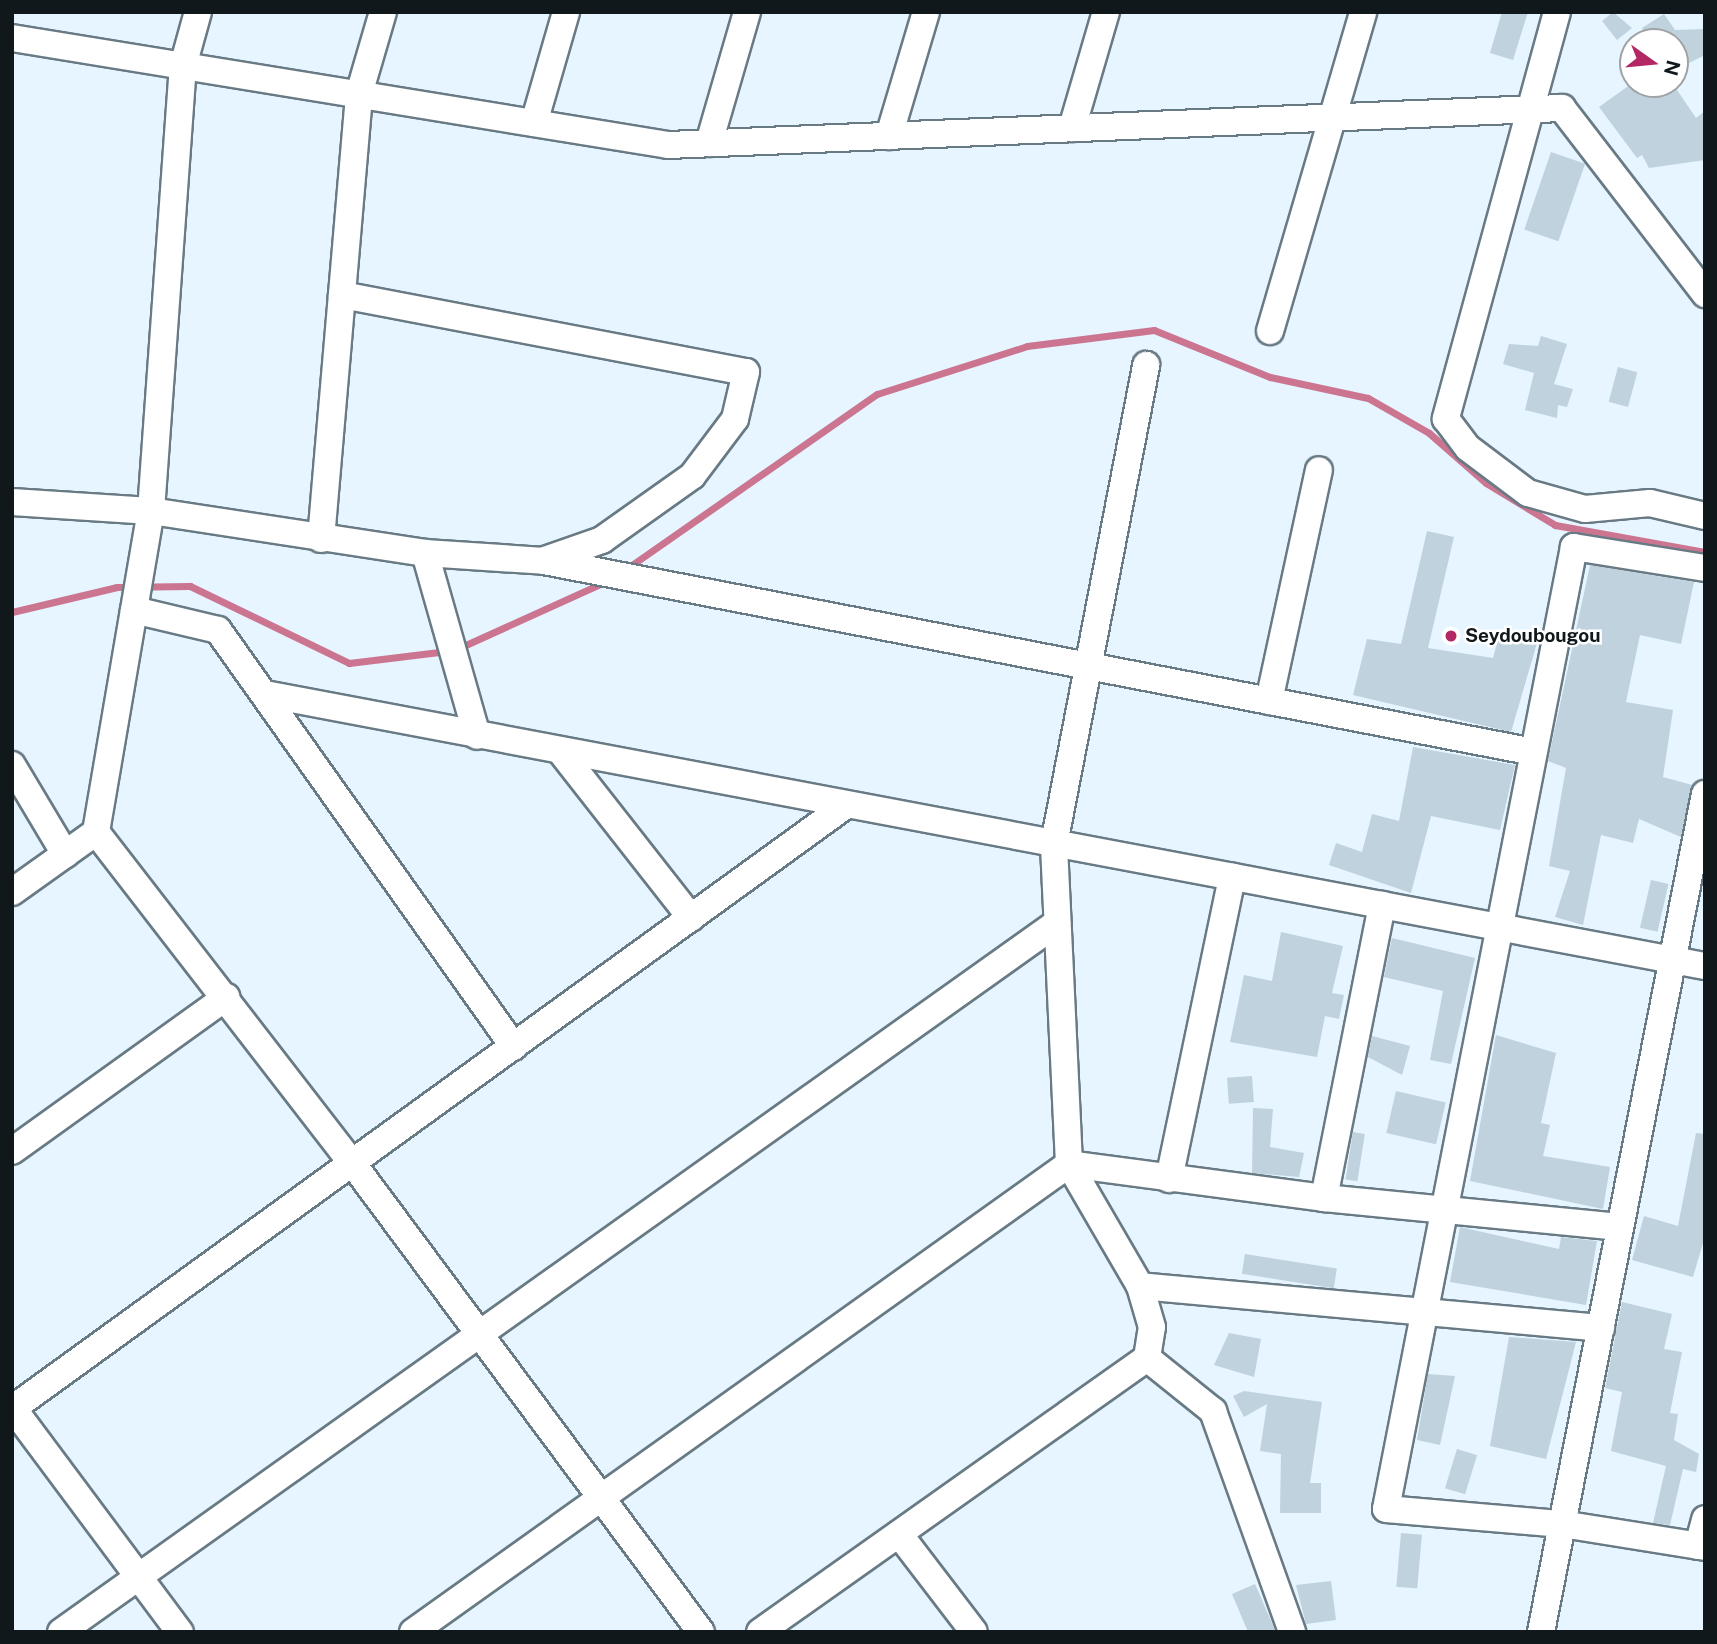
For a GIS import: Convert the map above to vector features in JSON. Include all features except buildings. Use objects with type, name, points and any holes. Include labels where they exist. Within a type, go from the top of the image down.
[{"type":"street","points":[[12,892],[96,832],[151,511],[183,66],[198,12]]},
{"type":"street","points":[[321,539],[359,94],[383,12]]},
{"type":"street","points":[[534,123],[566,12]]},
{"type":"street","points":[[709,143],[747,12]]},
{"type":"street","points":[[890,136],[926,12]]},
{"type":"street","points":[[1072,128],[1106,12]]},
{"type":"street","points":[[1270,331],[1363,12]]},
{"type":"street","points":[[1557,12],[1527,109],[1446,419],[1468,449],[1539,496],[1585,509],[1650,503],[1705,516]]},
{"type":"street","points":[[13,43],[183,66],[668,145],[1562,108],[1705,294]]},
{"type":"street","points":[[342,295],[746,372],[734,419],[692,476],[602,540],[544,561]]},
{"type":"street","points":[[760,1632],[1147,1358],[1152,1326],[1140,1286],[1069,1164],[1054,844],[1146,365]]},
{"type":"street","points":[[1269,701],[1319,470]]},
{"type":"street","points":[[12,502],[151,511],[425,554],[544,561],[1534,752]]},
{"type":"street","points":[[1705,568],[1574,547],[1386,1509],[1562,1524],[1701,1546],[1705,1519]]},
{"type":"street","points":[[425,554],[477,736]]},
{"type":"street","points":[[134,610],[218,630],[514,1047]]},
{"type":"street","points":[[265,694],[1705,966]]},
{"type":"street","points":[[561,751],[691,918]]},
{"type":"street","points":[[12,765],[65,855]]},
{"type":"street","points":[[1541,1632],[1705,794]]},
{"type":"street","points":[[180,1632],[13,1408],[846,805]]},
{"type":"street","points":[[96,832],[353,1164],[478,1336],[701,1632]]},
{"type":"street","points":[[1169,1180],[1232,877]]},
{"type":"street","points":[[1324,1198],[1382,905]]},
{"type":"street","points":[[61,1632],[1057,923]]},
{"type":"street","points":[[12,1151],[226,997]]},
{"type":"street","points":[[413,1632],[441,1624],[600,1499],[1069,1164],[1169,1180],[1324,1198],[1620,1227]]},
{"type":"street","points":[[1140,1286],[1601,1328]]},
{"type":"street","points":[[1147,1358],[1213,1411],[1292,1632]]},
{"type":"street","points":[[899,1534],[974,1632]]},
{"type":"waterway","points":[[626,569],[877,394],[1027,346],[1154,330],[1270,377],[1368,398],[1429,433],[1486,483],[1555,525],[1705,552]]},
{"type":"waterway","points":[[459,648],[607,581]]},
{"type":"waterway","points":[[12,612],[117,587],[190,586],[349,663],[447,651]]},
{"type":"place","name":"Seydoubougou","points":[[1451,636]]}]
